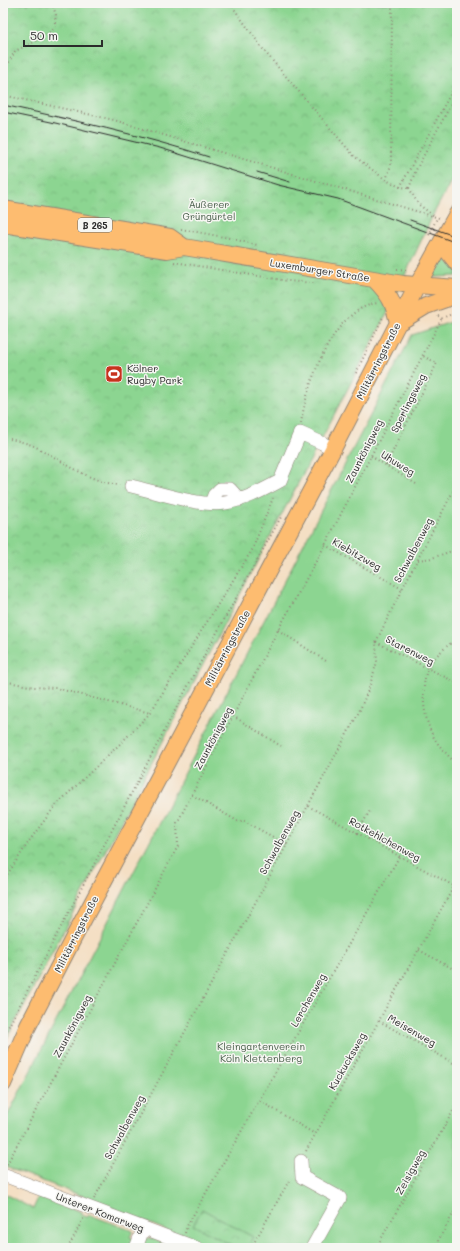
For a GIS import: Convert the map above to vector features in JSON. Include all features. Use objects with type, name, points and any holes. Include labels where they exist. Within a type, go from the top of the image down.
[{"type":"main road","name":"Luxemburger Straße","points":[[3,209],[170,237],[184,246],[375,280],[417,286],[457,288]]},
{"type":"main road","name":"Militärringstraße","points":[[3,1084],[28,1026],[333,449],[417,286],[457,214]]},
{"type":"main road","name":"Luxemburger Straße","points":[[3,224],[167,250],[184,246]]},
{"type":"main road","points":[[441,243],[457,262]]},
{"type":"main road","points":[[375,280],[388,293],[387,301],[396,311],[398,323],[426,306],[457,295]]},
{"type":"street","points":[[131,486],[194,501],[224,504],[240,500],[280,481],[300,433],[333,449]]},
{"type":"street","points":[[301,1161],[302,1177],[340,1198],[312,1248]]},
{"type":"street","name":"Unterer Komarweg","points":[[5,1170],[143,1229],[197,1248]]},
{"type":"street","points":[[136,1248],[143,1229]]},
{"type":"path","points":[[3,73],[16,51],[40,38],[54,28],[56,15],[52,3]]},
{"type":"path","points":[[230,3],[265,52],[354,156],[386,180],[400,187],[409,188]]},
{"type":"path","points":[[386,180],[391,165],[392,3]]},
{"type":"path","points":[[400,187],[457,82]]},
{"type":"path","points":[[409,188],[416,170],[457,94]]},
{"type":"path","points":[[3,96],[114,120],[437,218],[418,204],[409,188]]},
{"type":"path","points":[[177,228],[229,238],[258,246]]},
{"type":"path","points":[[390,269],[409,271]]},
{"type":"path","points":[[354,379],[387,301]]},
{"type":"path","points":[[300,433],[310,384],[318,365],[338,329],[347,318],[362,307],[387,301]]},
{"type":"path","name":"Zaunkönigweg","points":[[5,1170],[178,846],[177,823],[278,630],[325,545],[442,318]]},
{"type":"path","name":"Sperlingsweg","points":[[386,465],[437,363],[423,356]]},
{"type":"path","points":[[10,439],[35,447],[82,474],[114,484],[131,486]]},
{"type":"path","name":"Uhuweg","points":[[371,456],[416,484]]},
{"type":"path","points":[[3,881],[32,836],[56,806],[150,713],[252,550],[280,481]]},
{"type":"path","name":"Schwalbenweg","points":[[93,1200],[359,712],[369,688],[377,662],[376,642],[457,484]]},
{"type":"path","points":[[3,1037],[199,665],[284,512]]},
{"type":"path","name":"Kiebitzweg","points":[[325,545],[402,589]]},
{"type":"path","points":[[418,560],[432,558],[457,549]]},
{"type":"path","points":[[278,630],[326,661]]},
{"type":"path","points":[[457,639],[449,644],[428,668],[424,700],[426,718],[432,734],[442,749],[457,765]]},
{"type":"path","name":"Starenweg","points":[[376,642],[457,683]]},
{"type":"path","points":[[3,681],[34,687],[56,688],[150,713]]},
{"type":"path","points":[[233,716],[282,746]]},
{"type":"path","points":[[192,795],[239,822],[243,820],[287,844]]},
{"type":"path","name":"Rotkehlchenweg","points":[[308,806],[454,886]]},
{"type":"path","points":[[357,833],[371,809]]},
{"type":"path","name":"Lerchenweg","points":[[185,1234],[187,1226],[399,856]]},
{"type":"path","name":"Kuckucksweg","points":[[251,1248],[457,881]]},
{"type":"path","points":[[419,950],[457,971]]},
{"type":"path","name":"Meisenweg","points":[[379,1020],[457,1065]]},
{"type":"path","points":[[260,1101],[315,1134]]},
{"type":"path","name":"Zeisigweg","points":[[376,1248],[457,1104]]},
{"type":"path","points":[[434,1248],[457,1207]]},
{"type":"path","points":[[68,1248],[85,1216]]},
{"type":"green space","name":"Äußerer Grüngürtel","points":[[3,3],[457,3],[457,170],[434,213],[387,314],[3,1046]]},
{"type":"green space","points":[[443,258],[457,268],[457,276],[434,277],[433,275]]},
{"type":"green space","name":"Kleingartenverein Köln Klettenberg","points":[[457,320],[457,1248],[215,1248],[185,1238],[93,1200],[3,1166],[3,1124],[412,335]]},
{"type":"green space","points":[[3,1193],[33,1209],[39,1196],[82,1212],[82,1215],[87,1217],[90,1215],[133,1231],[130,1237],[134,1239],[139,1240],[151,1238],[178,1248],[3,1248]]},
{"type":"green space","points":[[202,1209],[253,1237],[247,1248],[237,1248],[193,1225]]},
{"type":"tram line","points":[[3,105],[81,122],[209,157]]},
{"type":"tram line","points":[[3,112],[160,148],[278,185],[338,199],[457,243]]},
{"type":"tram line","points":[[257,172],[290,182]]},
{"type":"tram line","points":[[410,220],[457,237]]},
{"type":"place","name":"Kölner Rugby Park","points":[[114,374]]}]
